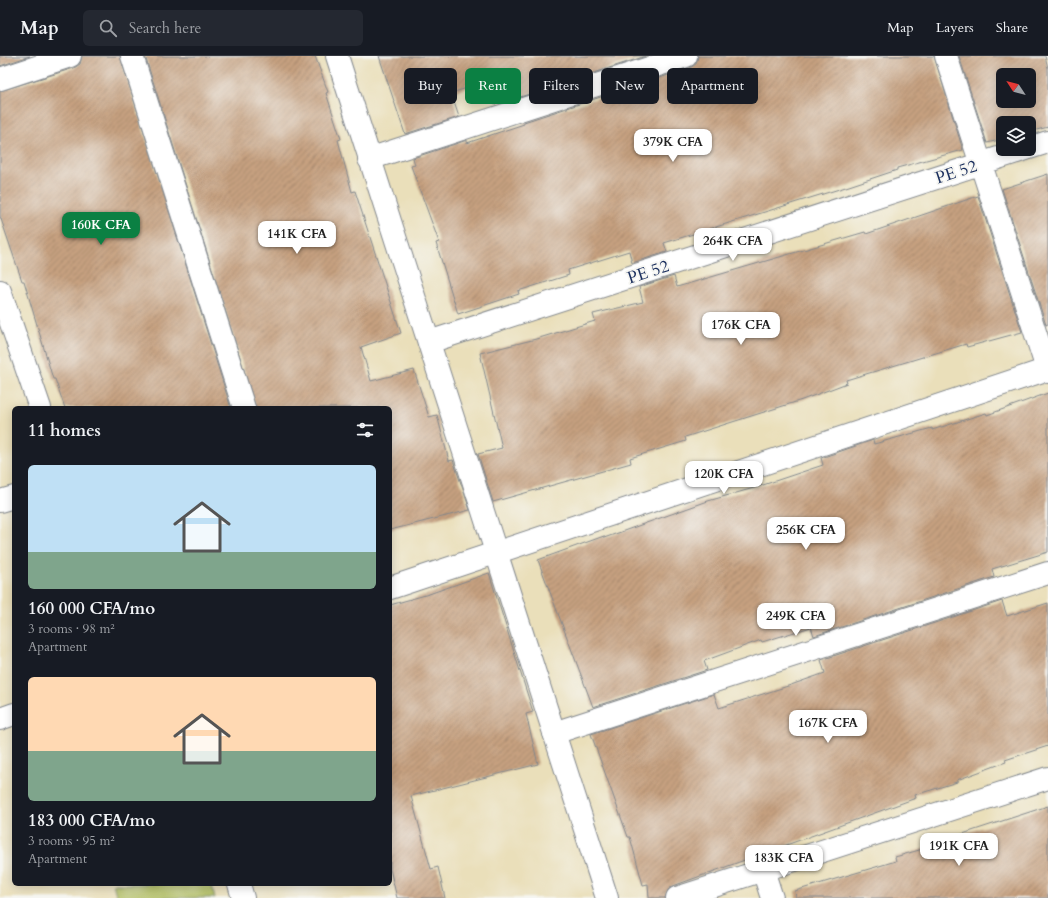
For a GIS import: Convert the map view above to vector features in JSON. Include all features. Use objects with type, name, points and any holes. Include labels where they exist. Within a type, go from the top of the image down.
[{"type":"street","points":[[0,79],[70,56]]},
{"type":"street","points":[[132,56],[243,406]]},
{"type":"street","points":[[337,56],[607,898]]},
{"type":"street","points":[[369,159],[686,56]]},
{"type":"street","points":[[392,587],[1048,370],[946,56]]},
{"type":"street","name":"PE 52","points":[[1036,146],[1048,142]]},
{"type":"street","name":"PE 52","points":[[428,342],[1006,156]]},
{"type":"street","points":[[1,296],[39,406]]},
{"type":"street","points":[[0,501],[12,498]]},
{"type":"street","points":[[554,733],[1048,573]]},
{"type":"street","points":[[0,719],[12,715]]},
{"type":"street","points":[[677,898],[1048,778]]},
{"type":"street","points":[[763,870],[772,898]]},
{"type":"street","points":[[240,886],[243,898]]},
{"type":"green space","points":[[114,886],[212,886],[215,898],[117,898]]},
{"type":"building","points":[[0,56],[30,56],[0,66]]},
{"type":"building","points":[[82,56],[120,56],[230,406],[64,406],[55,379],[53,379],[24,281],[22,281],[0,216],[0,91],[74,68],[80,64]]},
{"type":"building","points":[[145,56],[315,56],[328,92],[326,93],[341,139],[338,140],[352,192],[355,191],[401,333],[361,347],[371,381],[414,370],[429,417],[437,415],[449,461],[453,460],[470,510],[392,530],[392,406],[255,406]]},
{"type":"building","points":[[379,56],[646,56],[609,68],[601,68],[601,71],[593,73],[593,68],[529,68],[529,94],[521,97],[521,68],[465,68],[465,89],[457,91],[457,68],[404,68],[404,104],[455,104],[459,117],[405,134]]},
{"type":"building","points":[[698,56],[934,56],[963,150],[897,168],[897,170],[849,186],[664,243],[667,252],[632,263],[629,251],[568,270],[569,275],[518,291],[519,294],[458,314],[436,243],[439,242],[411,166],[415,165],[413,158],[467,140],[467,143],[579,104],[593,104],[593,100],[601,97],[601,104],[659,104],[659,78],[667,75],[667,104],[758,104],[758,68],[690,68],[696,64]]},
{"type":"building","points":[[959,56],[1045,56],[1048,68],[1048,127],[1036,130],[1036,116],[996,116],[996,141],[987,143]]},
{"type":"building","points":[[1048,174],[1048,324],[1046,325],[1002,189]]},
{"type":"building","points":[[978,196],[1022,332],[967,347],[966,344],[846,380],[847,383],[802,400],[685,437],[686,441],[630,458],[631,463],[493,502],[478,454],[502,448],[480,353],[536,339],[595,321],[593,314],[643,302],[639,287],[674,276],[677,287],[865,232],[866,234]]},
{"type":"building","points":[[1048,393],[1048,552],[992,569],[994,577],[814,636],[811,627],[762,642],[761,640],[704,661],[707,670],[593,707],[538,560],[708,501],[754,488],[823,465],[821,458],[873,440],[874,444],[932,428],[932,430],[986,413],[987,415]]},
{"type":"building","points":[[489,573],[533,712],[526,714],[538,764],[411,796],[431,869],[438,867],[445,898],[397,898],[392,877],[392,604],[429,594]]},
{"type":"building","points":[[1002,601],[1007,616],[1048,603],[1048,746],[1005,760],[1006,762],[957,780],[957,782],[915,795],[916,798],[673,886],[668,890],[665,898],[649,898],[648,884],[643,885],[630,837],[628,837],[591,734],[714,694],[719,708],[788,686],[825,673],[821,660]]},
{"type":"building","points":[[1048,806],[1048,898],[796,898],[795,891],[896,861],[895,857],[933,846],[932,844]]}]
